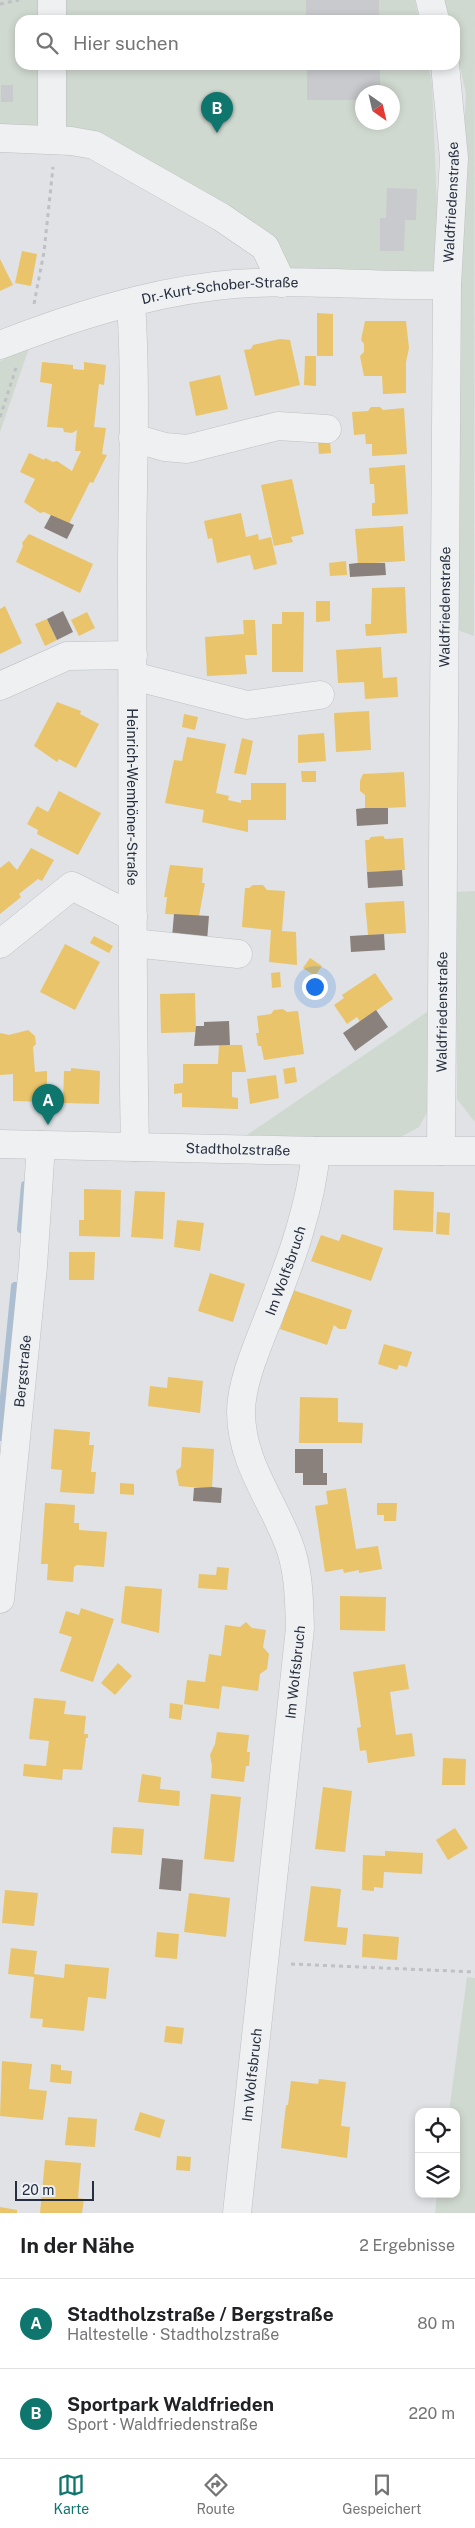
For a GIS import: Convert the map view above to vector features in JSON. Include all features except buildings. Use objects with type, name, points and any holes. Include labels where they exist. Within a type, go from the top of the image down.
[{"type":"street","points":[[52,0],[52,15]]},
{"type":"street","points":[[430,0],[433,15]]},
{"type":"street","points":[[52,70],[52,139]]},
{"type":"street","name":"Waldfriedenstraße","points":[[441,1151],[447,285],[454,158],[445,70]]},
{"type":"street","points":[[0,138],[52,139],[94,145],[221,217],[265,247],[282,283]]},
{"type":"street","name":"Dr.-Kurt-Schober-Straße","points":[[12,340],[71,318],[131,303],[216,286],[282,283],[447,285]]},
{"type":"street","name":"Heinrich-Wemhöner-Straße","points":[[131,303],[134,355],[133,930],[135,1147]]},
{"type":"street","points":[[133,438],[165,447],[187,449],[278,426],[327,429]]},
{"type":"street","points":[[0,686],[67,656],[133,665],[247,705],[320,695]]},
{"type":"street","points":[[0,944],[72,886],[133,930],[238,954]]},
{"type":"street","name":"Stadtholzstraße","points":[[0,1144],[316,1151],[475,1151]]},
{"type":"street","name":"Bergstraße","points":[[0,1599],[33,1266],[41,1145]]},
{"type":"street","name":"Im Wolfsbruch","points":[[237,2213],[263,1962],[294,1699],[300,1628],[298,1582],[289,1543],[249,1461],[242,1438],[241,1410],[258,1345],[288,1268],[314,1178],[316,1151]]},
{"type":"path","points":[[0,4],[19,0]]},
{"type":"path","points":[[0,417],[10,390],[12,340],[38,294],[52,186],[52,139]]},
{"type":"path","points":[[263,1962],[475,1972]]},
{"type":"shaded area","points":[[0,0],[415,0],[418,15],[15,15],[15,70],[429,70],[432,83],[440,282],[298,277],[87,151],[0,144]]},
{"type":"shaded area","points":[[444,0],[475,0],[474,636],[455,629],[457,277],[466,93],[460,67],[460,15],[448,15]]},
{"type":"shaded area","points":[[29,348],[0,432],[0,361]]},
{"type":"shaded area","points":[[475,891],[475,1122],[457,1099],[456,892]]},
{"type":"shaded area","points":[[433,1008],[432,1103],[419,1127],[397,1139],[247,1135]]},
{"type":"shaded area","points":[[467,1977],[475,1978],[475,2213],[435,2213],[437,2198],[460,2198],[460,2108],[450,2108]]},
{"type":"waterway","points":[[21,1229],[25,1185]]},
{"type":"waterway","points":[[0,1437],[15,1286]]},
{"type":"place","name":"Sportpark Waldfrieden","points":[[217,133]]},
{"type":"place","name":"Stadtholzstraße / Bergstraße","points":[[48,1125]]}]
